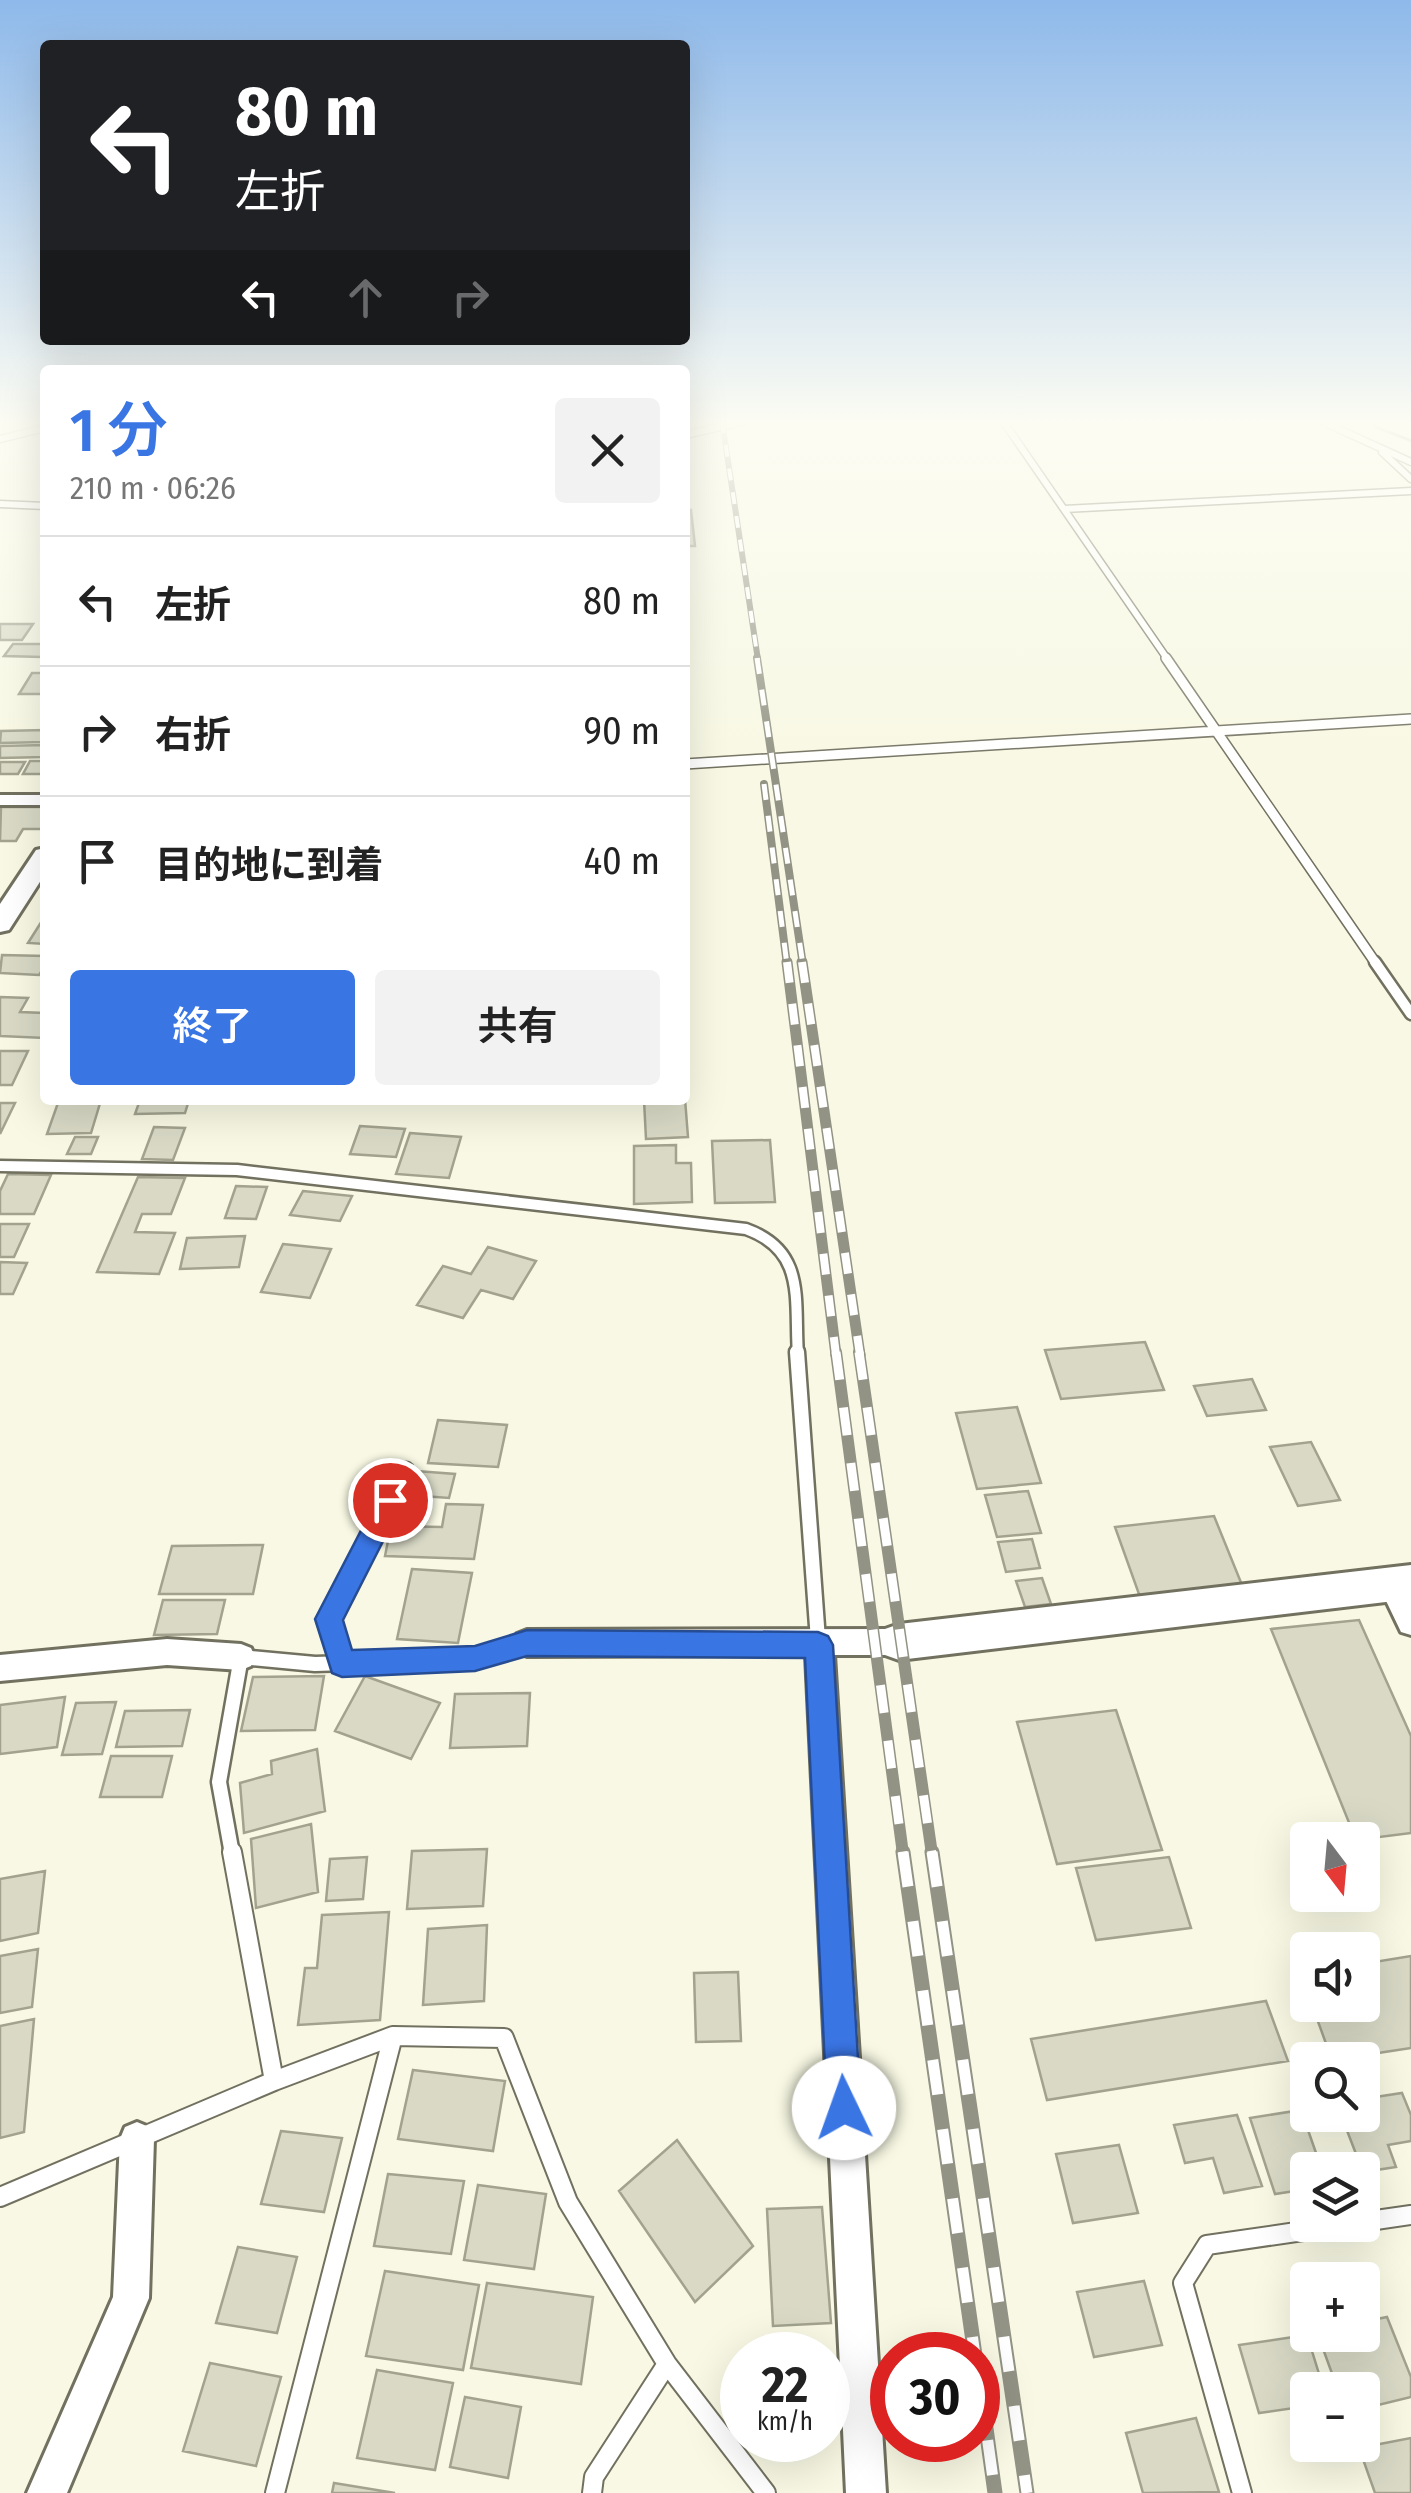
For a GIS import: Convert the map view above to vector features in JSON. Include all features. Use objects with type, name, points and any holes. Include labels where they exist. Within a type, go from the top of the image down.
[{"type":"street","points":[[0,800],[40,800]]},
{"type":"street","points":[[0,924],[40,863]]},
{"type":"street","points":[[527,1643],[899,1642],[1401,1583],[1411,1623]]},
{"type":"street","points":[[818,1645],[866,2493]]},
{"type":"street","points":[[0,1668],[167,1652],[241,1657]]},
{"type":"street","points":[[47,2493],[132,2298],[137,2139]]},
{"type":"lane","points":[[1083,537],[1411,1014]]},
{"type":"lane","points":[[690,764],[1411,720]]},
{"type":"lane","points":[[0,1166],[237,1170],[746,1229],[766,1236],[780,1246],[790,1263],[818,1645]]},
{"type":"lane","points":[[342,1664],[328,1619],[406,1470]]},
{"type":"lane","points":[[274,2082],[219,1782],[241,1657],[342,1664],[475,1658],[527,1643]]},
{"type":"lane","points":[[275,2493],[394,2036]]},
{"type":"lane","points":[[0,2197],[394,2036],[504,2038],[568,2202],[667,2364],[766,2493]]},
{"type":"lane","points":[[1380,2219],[1411,2215]]},
{"type":"lane","points":[[1242,2493],[1183,2284],[1207,2245],[1290,2233]]},
{"type":"lane","points":[[592,2493],[594,2478],[667,2364]]},
{"type":"building","points":[[0,624],[33,624],[22,640],[0,640]]},
{"type":"building","points":[[13,644],[40,644],[40,657],[4,656]]},
{"type":"building","points":[[32,673],[40,673],[40,694],[19,694]]},
{"type":"building","points":[[40,730],[40,742],[0,743],[1,731]]},
{"type":"building","points":[[40,745],[40,757],[0,758],[0,746]]},
{"type":"building","points":[[30,761],[40,761],[40,774],[23,774]]},
{"type":"building","points":[[0,762],[25,762],[18,774],[0,774]]},
{"type":"building","points":[[1,807],[40,807],[40,829],[23,829],[16,841],[0,841]]},
{"type":"building","points":[[40,924],[40,944],[28,943]]},
{"type":"building","points":[[2,955],[40,956],[39,975],[0,973]]},
{"type":"building","points":[[0,997],[28,998],[20,1012],[40,1013],[40,1038],[0,1036]]},
{"type":"building","points":[[0,1051],[28,1051],[12,1085],[0,1085]]},
{"type":"building","points":[[0,1103],[15,1103],[0,1134]]},
{"type":"building","points":[[57,1105],[99,1105],[91,1133],[47,1134]]},
{"type":"building","points":[[138,1105],[187,1105],[185,1113],[135,1114]]},
{"type":"building","points":[[644,1105],[685,1105],[688,1137],[646,1139]]},
{"type":"building","points":[[360,1126],[405,1129],[396,1157],[350,1154]]},
{"type":"building","points":[[154,1127],[185,1128],[173,1160],[142,1159]]},
{"type":"building","points":[[410,1133],[461,1137],[449,1178],[396,1174]]},
{"type":"building","points":[[75,1137],[98,1137],[91,1154],[67,1154]]},
{"type":"building","points":[[770,1140],[775,1202],[715,1203],[712,1141]]},
{"type":"building","points":[[676,1145],[676,1163],[691,1163],[692,1202],[634,1204],[634,1146]]},
{"type":"building","points":[[8,1174],[51,1175],[34,1214],[0,1214],[0,1191]]},
{"type":"building","points":[[138,1177],[185,1178],[171,1214],[142,1214],[135,1232],[175,1233],[159,1274],[97,1272]]},
{"type":"building","points":[[236,1186],[267,1187],[256,1219],[225,1218]]},
{"type":"building","points":[[303,1191],[352,1196],[340,1221],[290,1215]]},
{"type":"building","points":[[0,1224],[29,1224],[14,1257],[0,1257]]},
{"type":"building","points":[[245,1236],[239,1267],[180,1269],[187,1238]]},
{"type":"building","points":[[283,1244],[331,1249],[310,1298],[261,1292]]},
{"type":"building","points":[[488,1247],[536,1261],[513,1299],[481,1290],[463,1318],[417,1305],[443,1266],[471,1274]]},
{"type":"building","points":[[0,1262],[27,1263],[13,1294],[0,1294]]},
{"type":"building","points":[[1145,1342],[1164,1390],[1061,1399],[1045,1350]]},
{"type":"building","points":[[1252,1379],[1266,1410],[1207,1416],[1194,1386]]},
{"type":"building","points":[[1017,1407],[1041,1483],[977,1489],[956,1413]]},
{"type":"building","points":[[438,1420],[507,1425],[498,1467],[428,1463]]},
{"type":"building","points":[[1311,1442],[1340,1500],[1298,1506],[1270,1447]]},
{"type":"building","points":[[416,1471],[455,1474],[449,1498],[409,1495]]},
{"type":"building","points":[[1028,1491],[1041,1533],[997,1537],[985,1495]]},
{"type":"building","points":[[446,1504],[483,1505],[474,1559],[385,1556],[391,1526],[442,1527]]},
{"type":"building","points":[[1214,1516],[1242,1585],[1140,1597],[1115,1527]]},
{"type":"building","points":[[1032,1539],[1040,1568],[1006,1572],[998,1542]]},
{"type":"building","points":[[263,1545],[253,1594],[159,1594],[172,1546]]},
{"type":"building","points":[[412,1569],[472,1573],[458,1643],[397,1639]]},
{"type":"building","points":[[1042,1578],[1051,1604],[1025,1607],[1016,1581]]},
{"type":"building","points":[[163,1600],[225,1600],[217,1634],[154,1635]]},
{"type":"building","points":[[1359,1620],[1411,1736],[1411,1833],[1380,1837],[1380,1822],[1349,1822],[1271,1629]]},
{"type":"building","points":[[324,1676],[315,1730],[241,1731],[253,1677]]},
{"type":"building","points":[[365,1676],[440,1703],[411,1759],[335,1731]]},
{"type":"building","points":[[530,1693],[527,1746],[450,1748],[455,1694]]},
{"type":"building","points":[[65,1697],[57,1747],[0,1754],[0,1705]]},
{"type":"building","points":[[116,1702],[102,1754],[62,1755],[76,1703]]},
{"type":"building","points":[[190,1710],[182,1746],[116,1747],[125,1711]]},
{"type":"building","points":[[1116,1710],[1162,1850],[1057,1864],[1017,1722]]},
{"type":"building","points":[[317,1749],[325,1811],[244,1833],[240,1783],[272,1774],[271,1761]]},
{"type":"building","points":[[111,1756],[172,1756],[162,1797],[100,1797]]},
{"type":"building","points":[[311,1824],[318,1892],[256,1908],[251,1839]]},
{"type":"building","points":[[487,1849],[483,1906],[407,1909],[412,1851]]},
{"type":"building","points":[[367,1857],[363,1899],[326,1901],[330,1859]]},
{"type":"building","points":[[1169,1857],[1191,1928],[1096,1940],[1076,1868]]},
{"type":"building","points":[[45,1871],[38,1933],[0,1941],[0,1879]]},
{"type":"building","points":[[389,1912],[380,2020],[298,2025],[305,1968],[317,1968],[322,1915]]},
{"type":"building","points":[[487,1925],[484,2001],[423,2005],[428,1929]]},
{"type":"building","points":[[38,1949],[32,2007],[0,2013],[0,1956]]},
{"type":"building","points":[[1411,1956],[1411,2048],[1380,2053],[1380,2042],[1325,2042],[1318,2022],[1380,2022],[1380,1961]]},
{"type":"building","points":[[738,1972],[741,2041],[696,2042],[694,1973]]},
{"type":"building","points":[[1266,2001],[1288,2061],[1047,2100],[1031,2039]]},
{"type":"building","points":[[34,2019],[24,2132],[0,2138],[0,2026]]},
{"type":"building","points":[[413,2070],[505,2081],[493,2151],[398,2139]]},
{"type":"building","points":[[1402,2093],[1411,2115],[1411,2141],[1388,2145],[1396,2167],[1380,2169],[1380,2152],[1355,2152],[1348,2132],[1380,2132],[1380,2096]]},
{"type":"building","points":[[1290,2112],[1290,2132],[1309,2132],[1316,2152],[1290,2152],[1290,2192],[1275,2194],[1250,2118]]},
{"type":"building","points":[[1237,2115],[1262,2186],[1224,2193],[1213,2158],[1185,2163],[1174,2125]]},
{"type":"building","points":[[281,2131],[342,2138],[324,2212],[261,2204]]},
{"type":"building","points":[[677,2140],[753,2246],[695,2302],[619,2191]]},
{"type":"building","points":[[1119,2145],[1138,2213],[1073,2223],[1056,2154]]},
{"type":"building","points":[[388,2174],[464,2181],[451,2254],[374,2246]]},
{"type":"building","points":[[478,2185],[546,2194],[534,2269],[464,2260]]},
{"type":"building","points":[[822,2207],[831,2323],[773,2326],[767,2209]]},
{"type":"building","points":[[238,2247],[297,2257],[277,2333],[216,2323]]},
{"type":"building","points":[[385,2271],[479,2285],[463,2370],[366,2356]]},
{"type":"building","points":[[1144,2281],[1162,2345],[1094,2357],[1077,2292]]},
{"type":"building","points":[[487,2283],[593,2297],[581,2384],[471,2368]]},
{"type":"building","points":[[1387,2317],[1411,2377],[1411,2397],[1380,2405],[1380,2372],[1331,2372],[1324,2352],[1380,2352],[1380,2318]]},
{"type":"building","points":[[1290,2338],[1290,2352],[1312,2352],[1318,2372],[1290,2372],[1290,2409],[1259,2413],[1239,2345]]},
{"type":"building","points":[[210,2363],[281,2377],[256,2466],[183,2451]]},
{"type":"building","points":[[377,2370],[453,2383],[435,2470],[357,2458]]},
{"type":"building","points":[[465,2397],[521,2407],[508,2478],[450,2467]]},
{"type":"building","points":[[1196,2418],[1219,2492],[1143,2493],[1126,2433]]},
{"type":"building","points":[[1411,2438],[1411,2493],[1375,2493],[1364,2462],[1380,2462],[1380,2444]]},
{"type":"building","points":[[334,2483],[395,2493],[332,2493]]},
{"type":"railway","points":[[740,537],[758,660]]},
{"type":"railway","points":[[757,658],[803,965]]},
{"type":"railway","points":[[764,784],[787,965]]},
{"type":"railway","points":[[787,962],[836,1355]]},
{"type":"railway","points":[[802,962],[860,1355]]},
{"type":"railway","points":[[836,1352],[903,1854]]},
{"type":"railway","points":[[859,1352],[932,1854]]},
{"type":"railway","points":[[903,1852],[972,2332]]},
{"type":"railway","points":[[932,1852],[1027,2493]]},
{"type":"railway","points":[[991,2462],[995,2493]]},
{"type":"route","points":[[390,1500],[328,1619],[342,1664],[475,1658],[527,1643],[818,1645],[844,2108]]}]
